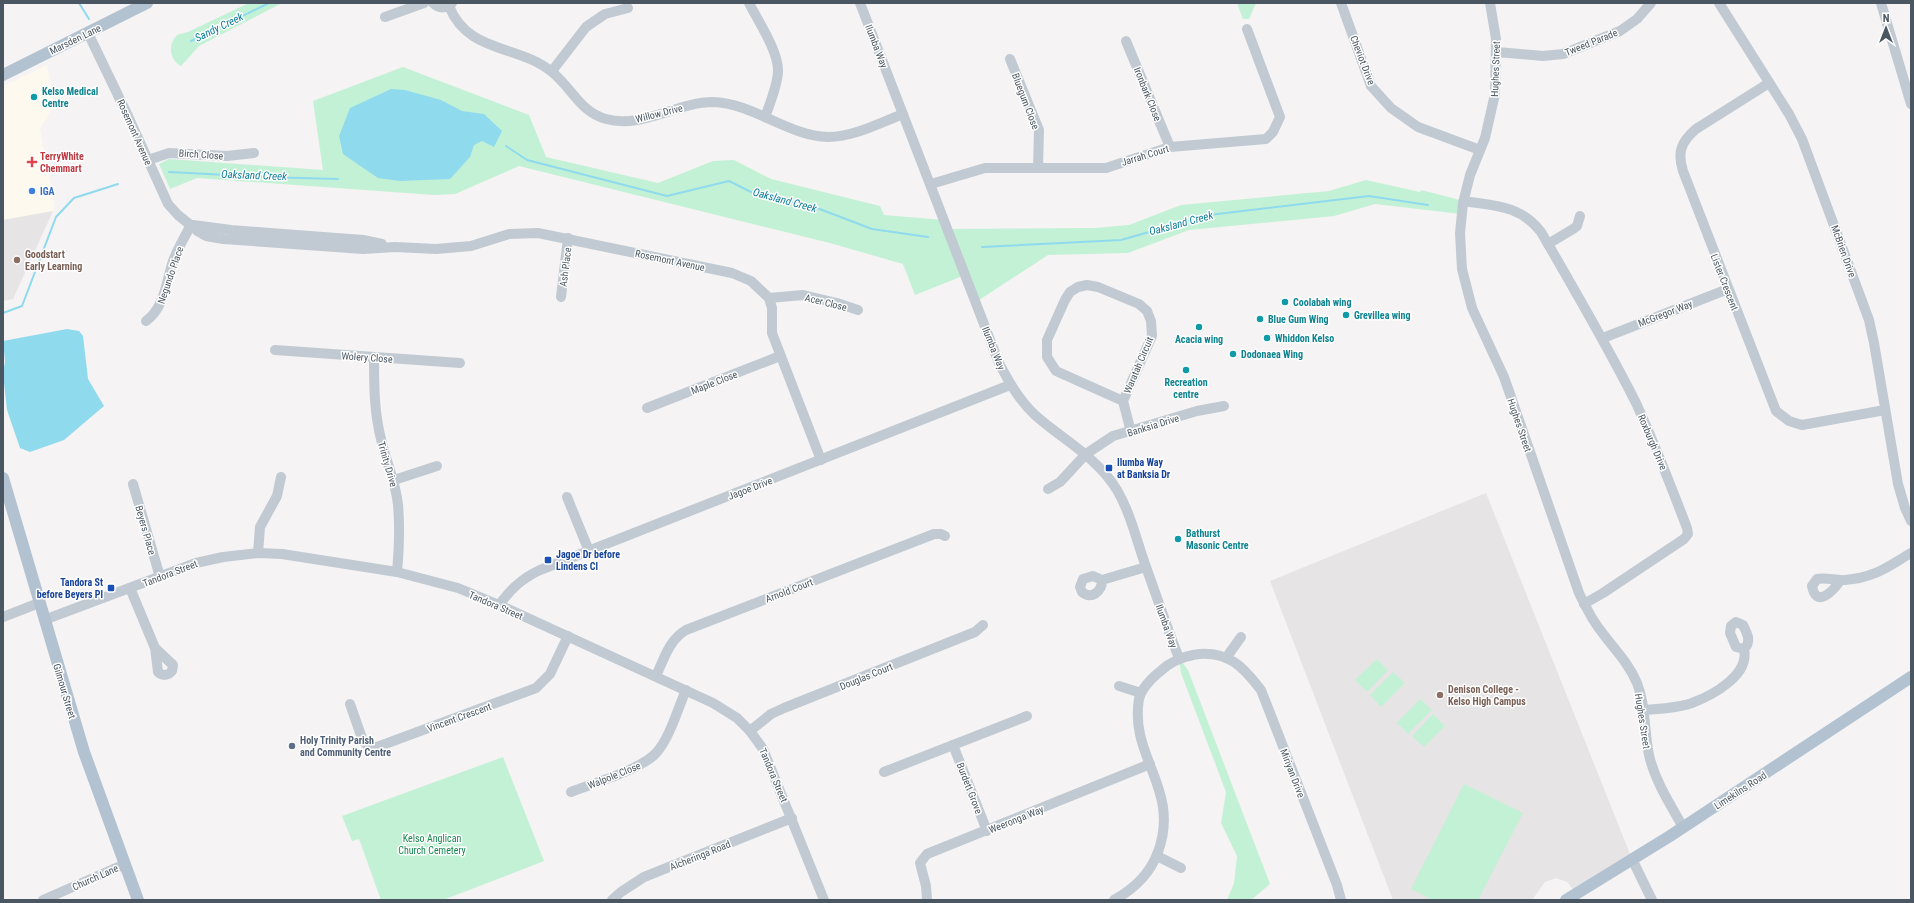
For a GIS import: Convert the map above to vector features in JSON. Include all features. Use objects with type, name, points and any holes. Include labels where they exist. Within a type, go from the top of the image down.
[{"type":"main road","name":"Marsden Lane","points":[[3,75],[147,3]]},
{"type":"main road","name":"Gilmour Street","points":[[3,478],[84,752],[138,900]]},
{"type":"main road","name":"Limekilns Road","points":[[1566,900],[1683,827],[1911,677]]},
{"type":"street","points":[[385,17],[424,3]]},
{"type":"street","points":[[433,3],[439,7],[451,4]]},
{"type":"street","points":[[749,3],[775,56],[778,66],[777,81],[765,117]]},
{"type":"street","name":"Ilumba Way","points":[[860,3],[999,363],[1010,385],[1034,414],[1086,454],[1100,468],[1117,491],[1132,525],[1179,658]]},
{"type":"street","name":"Cheviot Drive","points":[[1342,3],[1371,86],[1391,108],[1418,127],[1480,150]]},
{"type":"street","name":"Hughes Street","points":[[1490,3],[1497,52],[1495,94],[1489,121],[1470,175],[1460,227],[1460,250],[1469,300],[1504,377],[1574,580],[1584,604],[1593,621],[1632,672],[1638,685],[1643,710],[1646,741],[1652,767],[1664,794],[1683,827]]},
{"type":"street","name":"Tweed Parade","points":[[1497,52],[1543,56],[1563,54],[1620,31],[1636,19],[1650,3]]},
{"type":"street","name":"McBrien Drive","points":[[1719,3],[1789,114],[1802,139],[1869,320],[1901,496],[1911,521]]},
{"type":"street","points":[[1881,3],[1908,83],[1911,104]]},
{"type":"street","name":"Willow Drive","points":[[451,4],[459,24],[470,35],[552,71],[565,84],[580,104],[589,111],[606,119],[621,122],[631,121],[696,104],[714,102],[732,105],[811,134],[829,137],[843,136],[903,114]]},
{"type":"street","points":[[552,71],[586,27],[605,14],[628,8]]},
{"type":"street","name":"Jarrah Court","points":[[931,184],[985,168],[1106,168],[1170,147],[1266,139],[1273,132],[1280,117],[1247,29]]},
{"type":"street","name":"Rosemont Avenue","points":[[88,33],[168,204],[178,215],[191,224],[231,230],[363,240],[395,247],[453,248],[471,246],[509,234],[524,232],[538,233],[732,273],[751,281],[769,298]]},
{"type":"street","name":"Ironbark Close","points":[[1126,41],[1170,147]]},
{"type":"street","name":"Bluegum Close","points":[[1010,59],[1039,130],[1038,167]]},
{"type":"street","name":"Lister Crescent","points":[[1769,83],[1696,128],[1686,137],[1680,154],[1683,171],[1772,403],[1782,417],[1796,424],[1802,425],[1886,410]]},
{"type":"street","name":"Birch Close","points":[[148,160],[169,152],[228,156],[254,153]]},
{"type":"street","name":"Roxburgh Drive","points":[[1464,201],[1501,206],[1516,211],[1534,223],[1548,244],[1603,338],[1648,429],[1687,528],[1688,534],[1684,539],[1584,604]]},
{"type":"street","points":[[1548,244],[1573,229],[1576,226],[1580,216]]},
{"type":"street","name":"Negundo Place","points":[[146,321],[152,317],[161,304],[173,261],[191,224]]},
{"type":"street","name":"Ash Place","points":[[561,297],[568,238]]},
{"type":"street","name":"Waratah Circuit","points":[[1123,401],[1056,371],[1047,357],[1046,340],[1065,300],[1070,292],[1078,287],[1087,285],[1098,287],[1139,304],[1147,311],[1151,321],[1152,336],[1123,401],[1131,432]]},
{"type":"street","name":"McGregor Way","points":[[1603,338],[1728,289]]},
{"type":"street","name":"Acer Close","points":[[769,298],[803,295],[830,301],[858,310]]},
{"type":"street","points":[[769,298],[772,308],[772,333],[821,460]]},
{"type":"street","name":"Wolery Close","points":[[275,350],[460,363]]},
{"type":"street","name":"Maple Close","points":[[647,408],[780,356]]},
{"type":"street","name":"Trinity Drive","points":[[374,357],[374,386],[378,427],[394,480],[398,504],[399,531],[397,572]]},
{"type":"street","name":"Jagoe Drive","points":[[499,605],[510,590],[526,576],[1010,385]]},
{"type":"street","name":"Banksia Drive","points":[[1048,489],[1060,482],[1086,454],[1114,436],[1197,411],[1224,406]]},
{"type":"street","points":[[394,480],[437,466]]},
{"type":"street","points":[[258,553],[260,527],[277,496],[281,477]]},
{"type":"street","name":"Beyers Place","points":[[133,484],[160,577]]},
{"type":"street","points":[[567,497],[589,551]]},
{"type":"street","name":"Arnold Court","points":[[656,676],[671,642],[679,634],[686,630],[934,534],[941,534],[945,536]]},
{"type":"street","name":"Tandora Street","points":[[44,620],[210,559],[258,553],[292,555],[397,572],[458,588],[568,636],[724,708],[750,731],[763,749],[824,900]]},
{"type":"street","points":[[1840,581],[1862,579],[1871,576],[1911,553]]},
{"type":"street","points":[[1102,580],[1146,566]]},
{"type":"street","points":[[130,588],[155,648]]},
{"type":"street","points":[[3,617],[39,603]]},
{"type":"street","name":"Douglas Court","points":[[750,731],[761,721],[778,711],[975,632],[984,625]]},
{"type":"street","name":"Vincent Crescent","points":[[350,704],[363,741],[369,747],[377,747],[536,688],[550,674],[568,636]]},
{"type":"street","points":[[1226,658],[1241,637]]},
{"type":"street","points":[[1643,710],[1678,706],[1707,697],[1730,681],[1740,670],[1746,657],[1744,649]]},
{"type":"street","name":"Miriyan Drive","points":[[1141,693],[1154,676],[1179,658],[1198,654],[1226,658],[1241,667],[1260,690],[1334,878],[1341,900]]},
{"type":"street","points":[[1114,900],[1134,887],[1144,877],[1157,856],[1163,839],[1165,818],[1161,792],[1141,740],[1138,725],[1141,693],[1119,686]]},
{"type":"street","name":"Walpole Close","points":[[571,792],[642,763],[653,756],[663,743],[686,690]]},
{"type":"street","points":[[884,772],[1027,716]]},
{"type":"street","name":"Burdett Grove","points":[[953,745],[987,831]]},
{"type":"street","name":"Weeronga Way","points":[[926,900],[926,886],[920,862],[923,856],[1150,764]]},
{"type":"street","name":"Alcheringa Road","points":[[612,900],[621,892],[644,877],[792,818]]},
{"type":"street","points":[[1157,856],[1181,868]]},
{"type":"street","points":[[1632,859],[1652,900]]},
{"type":"street","name":"Church Lane","points":[[43,900],[125,864]]},
{"type":"shaded area","points":[[47,65],[54,105],[40,129],[55,206],[53,211],[3,220],[3,86]]},
{"type":"shaded area","name":"Goodstart Early Learning","points":[[53,211],[13,299],[3,301],[3,220]]},
{"type":"shaded area","name":"Denison College - Kelso High Campus","points":[[1486,493],[1632,859],[1577,894],[1567,882],[1556,878],[1545,882],[1532,900],[1393,900],[1270,581]]},
{"type":"green space","points":[[249,3],[282,3],[199,46],[181,66],[174,60],[171,48],[177,35],[188,32]]},
{"type":"green space","points":[[1237,3],[1256,3],[1249,19],[1243,19]]},
{"type":"green space","points":[[403,67],[529,115],[546,157],[658,183],[713,161],[734,160],[771,179],[880,206],[884,215],[944,220],[948,229],[1095,228],[1129,225],[1181,205],[1329,191],[1366,180],[1420,192],[1421,190],[1464,201],[1461,214],[1375,204],[1334,216],[1189,230],[1128,253],[1048,255],[976,302],[965,275],[915,295],[903,264],[830,243],[519,166],[455,194],[434,195],[197,178],[170,189],[159,164],[169,159],[323,170],[313,101]]},
{"type":"green space","points":[[1179,658],[1188,670],[1270,884],[1251,900],[1227,900],[1234,883],[1237,856],[1221,823],[1226,792],[1181,673]]},
{"type":"green space","points":[[1377,659],[1388,670],[1367,692],[1355,680]]},
{"type":"green space","points":[[1393,672],[1405,683],[1381,707],[1370,695]]},
{"type":"green space","points":[[1420,699],[1432,710],[1408,734],[1397,723]]},
{"type":"green space","points":[[1433,714],[1445,726],[1424,747],[1412,736]]},
{"type":"green space","name":"Kelso Anglican Church Cemetery","points":[[503,757],[544,861],[443,900],[381,900],[359,839],[352,841],[342,816]]},
{"type":"green space","points":[[1464,784],[1523,813],[1478,900],[1433,900],[1411,889]]},
{"type":"water","points":[[391,89],[405,90],[441,100],[462,111],[484,114],[502,131],[494,147],[482,141],[474,145],[470,157],[450,179],[400,181],[378,178],[343,154],[339,136],[350,108]]},
{"type":"water","points":[[67,329],[79,331],[83,336],[88,379],[104,406],[64,440],[30,452],[20,448],[7,410],[3,373],[5,362],[3,341]]},
{"type":"waterway","name":"Sandy Creek","points":[[79,3],[89,19]]},
{"type":"waterway","name":"Sandy Creek","points":[[191,41],[269,3]]},
{"type":"waterway","name":"Oaksland Creek","points":[[506,146],[527,160],[667,196],[729,181],[755,194],[817,208],[872,229],[928,237]]},
{"type":"waterway","name":"Oaksland Creek","points":[[169,172],[338,179]]},
{"type":"waterway","name":"Oaksland Creek","points":[[3,313],[22,306],[56,217],[74,198],[118,184]]},
{"type":"waterway","name":"Oaksland Creek","points":[[982,247],[1121,240],[1209,215],[1369,196],[1428,205]]},
{"type":"place","name":"Kelso Medical Centre","points":[[34,97]]},
{"type":"place","name":"TerryWhite Chemmart","points":[[32,162]]},
{"type":"place","name":"IGA","points":[[32,191]]},
{"type":"place","name":"Goodstart Early Learning","points":[[17,260]]},
{"type":"place","name":"Coolabah wing","points":[[1285,302]]},
{"type":"place","name":"Grevillea wing","points":[[1346,315]]},
{"type":"place","name":"Blue Gum Wing","points":[[1260,319]]},
{"type":"place","name":"Acacia wing","points":[[1199,327]]},
{"type":"place","name":"Whiddon Kelso","points":[[1267,338]]},
{"type":"place","name":"Dodonaea Wing","points":[[1233,354]]},
{"type":"place","name":"Recreation centre","points":[[1186,370]]},
{"type":"place","name":"Ilumba Way at Banksia Dr","points":[[1109,468]]},
{"type":"place","name":"Bathurst Masonic Centre","points":[[1178,539]]},
{"type":"place","name":"Jagoe Dr before Lindens Cl","points":[[548,560]]},
{"type":"place","name":"Tandora St before Beyers Pl","points":[[111,588]]},
{"type":"place","name":"Denison College - Kelso High Campus","points":[[1440,695]]},
{"type":"place","name":"Holy Trinity Parish and Community Centre","points":[[292,746]]}]
